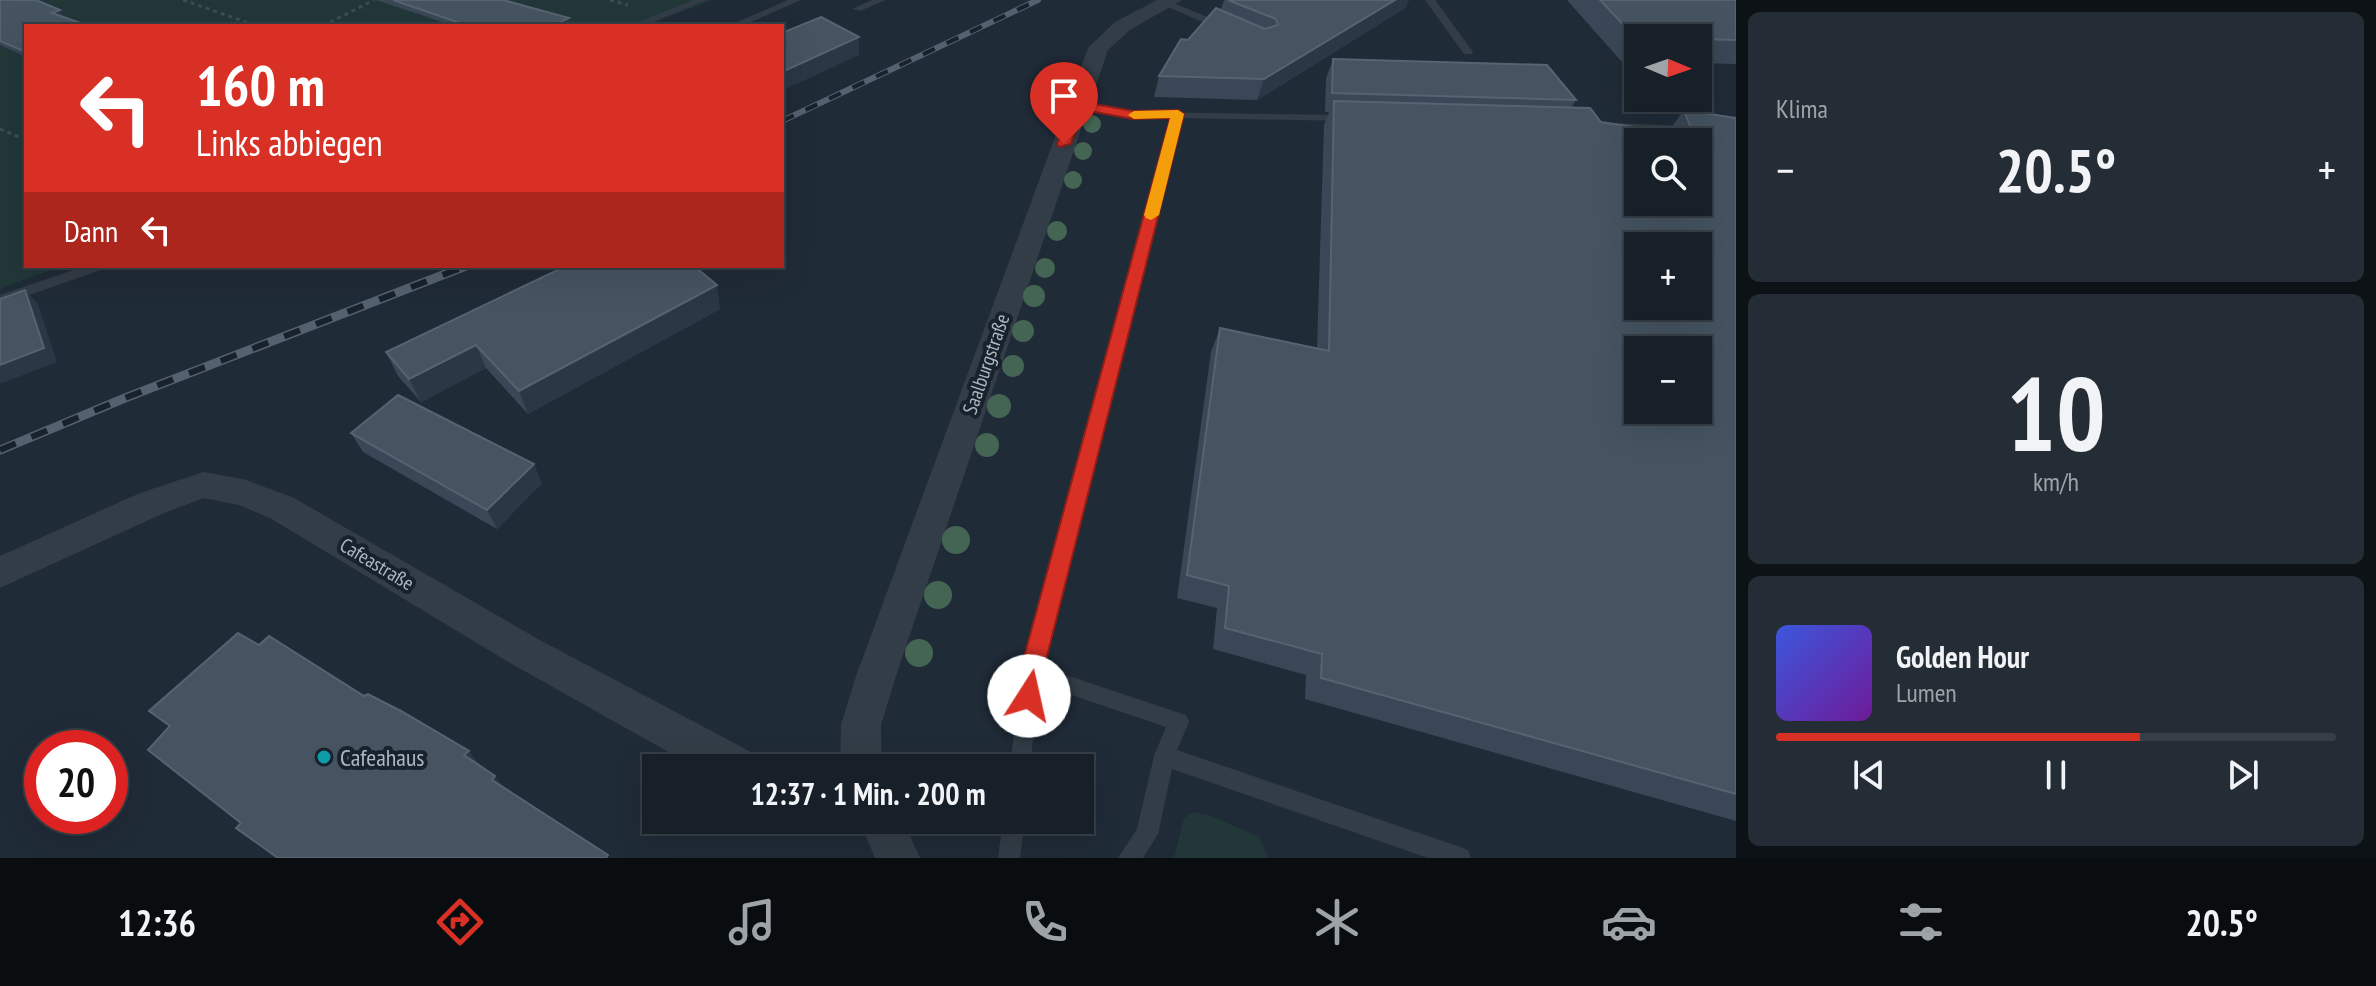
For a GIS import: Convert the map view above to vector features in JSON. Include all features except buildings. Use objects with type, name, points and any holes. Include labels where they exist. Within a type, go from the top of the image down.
[{"type":"street","name":"Saalburgstraße","points":[[861,754],[861,725],[876,676],[1098,48],[1108,35],[1169,2]]},
{"type":"street","name":"Cafeastraße","points":[[0,573],[152,503],[203,485],[243,492],[282,508],[524,651],[712,754]]},
{"type":"street","points":[[887,834],[898,858]]},
{"type":"lane","points":[[639,24],[702,0]]},
{"type":"lane","points":[[738,24],[796,0]]},
{"type":"lane","points":[[857,9],[881,0]]},
{"type":"lane","points":[[1430,0],[1468,52]]},
{"type":"lane","points":[[1169,2],[1238,33]]},
{"type":"lane","points":[[1078,105],[1133,115],[1353,119]]},
{"type":"lane","points":[[1022,754],[1031,672],[1178,114]]},
{"type":"lane","points":[[1592,126],[1667,128]]},
{"type":"lane","points":[[0,300],[93,268]]},
{"type":"lane","points":[[1031,672],[1179,722],[1164,756],[1147,834],[1129,858]]},
{"type":"lane","points":[[1164,756],[1460,858]]},
{"type":"lane","points":[[1009,858],[1012,834]]},
{"type":"path","points":[[183,0],[251,24]]},
{"type":"path","points":[[327,24],[374,0]]},
{"type":"path","points":[[0,129],[24,139]]},
{"type":"green space","points":[[0,0],[713,0],[650,24],[24,24],[24,268],[56,268],[0,289]]},
{"type":"green space","points":[[1194,812],[1209,815],[1259,837],[1268,858],[1174,858],[1184,818]]},
{"type":"railway","points":[[784,120],[1038,0]]},
{"type":"railway","points":[[0,450],[125,398],[461,268]]},
{"type":"slow traffic","points":[[1134,115],[1178,114],[1151,215]]},
{"type":"place","name":"Cafeahaus","points":[[324,757]]},
{"type":"route","points":[[1029,696],[1031,672],[1178,114],[1133,115],[1078,105],[1064,144]]}]
